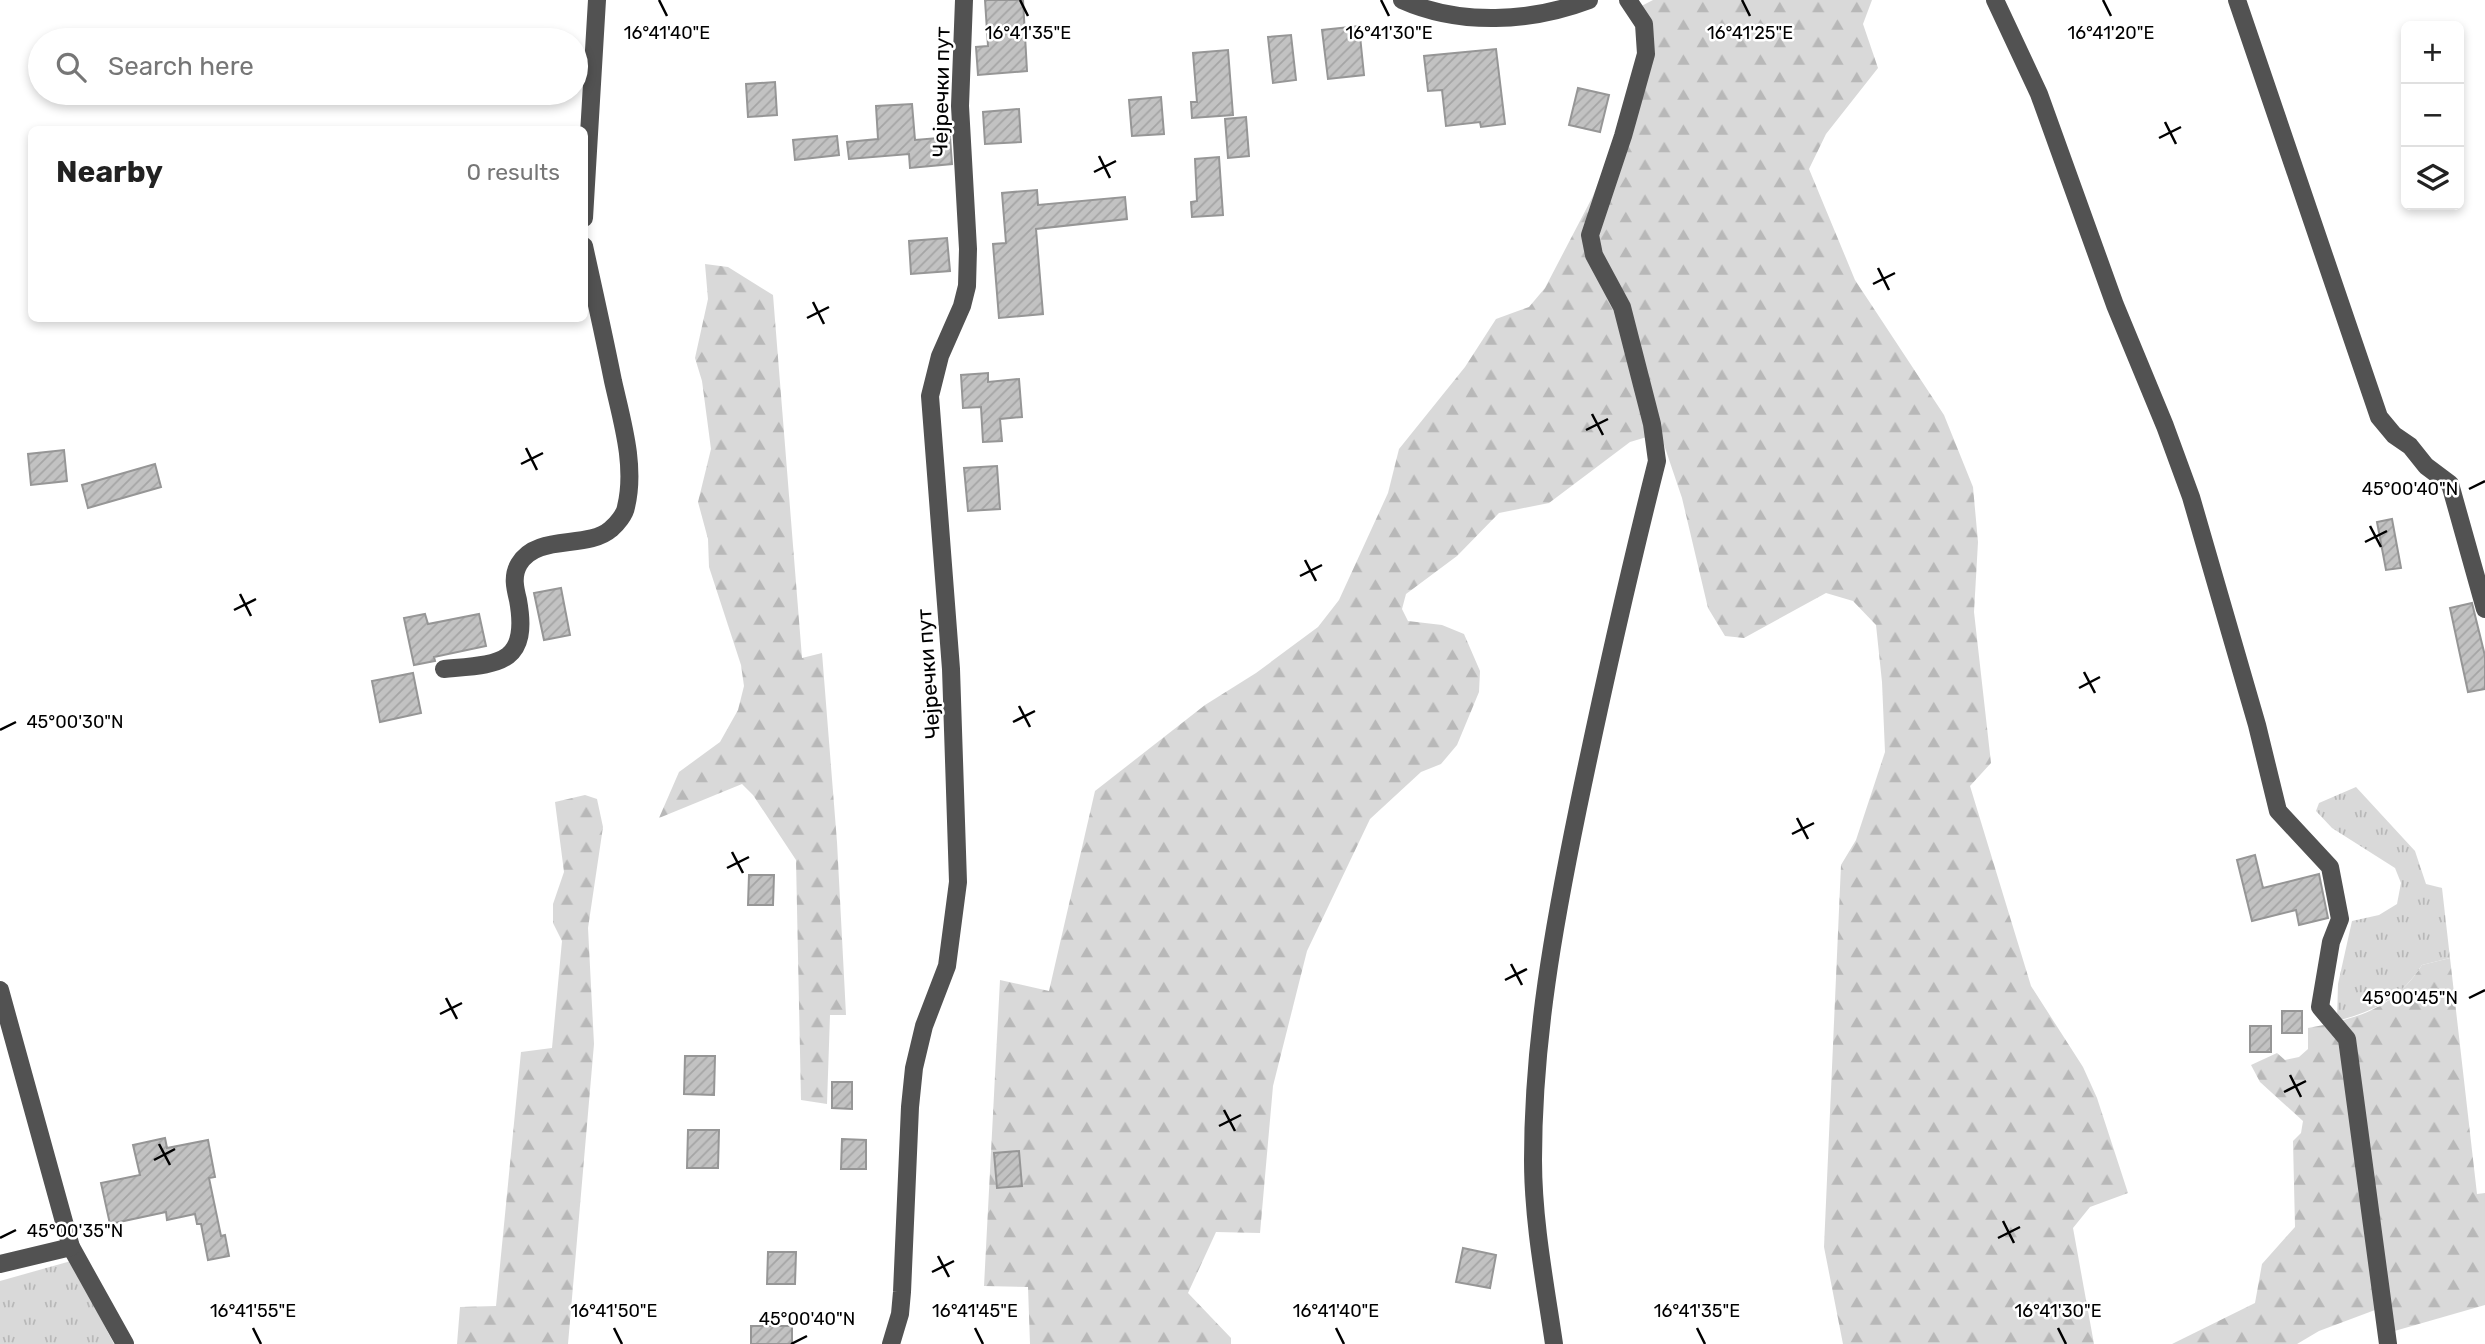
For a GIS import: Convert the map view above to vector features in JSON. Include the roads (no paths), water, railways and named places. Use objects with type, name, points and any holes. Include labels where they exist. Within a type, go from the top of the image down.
[{"type":"street","points":[[588,151],[597,0]]},
{"type":"street","name":"Чејречки пут","points":[[891,1344],[900,1314],[902,1292],[914,1068],[923,1026],[947,966],[958,882],[951,668],[930,396],[940,356],[962,306],[967,286],[968,249],[960,106],[964,0]]},
{"type":"street","points":[[1402,0],[1449,14],[1483,18],[1531,14],[1589,0]]},
{"type":"street","points":[[1554,1344],[1538,1240],[1533,1162],[1535,1062],[1550,944],[1657,461],[1650,414],[1622,307],[1594,255],[1590,235],[1623,136],[1646,54],[1644,24],[1628,0]]},
{"type":"street","points":[[1995,0],[2039,94],[2115,305],[2165,426],[2190,496],[2257,725],[2278,811],[2330,867],[2340,919],[2331,942],[2320,1007],[2347,1039],[2388,1344]]},
{"type":"street","points":[[2237,0],[2379,417],[2394,435],[2410,446],[2426,466],[2450,484],[2485,609]]},
{"type":"street","points":[[444,669],[492,665],[506,657],[517,646],[523,629],[514,580],[519,564],[530,553],[543,547],[594,537],[610,530],[626,511],[629,487],[627,447],[588,265]]},
{"type":"street","points":[[0,990],[71,1247],[125,1344]]},
{"type":"street","points":[[0,1264],[71,1247]]}]
